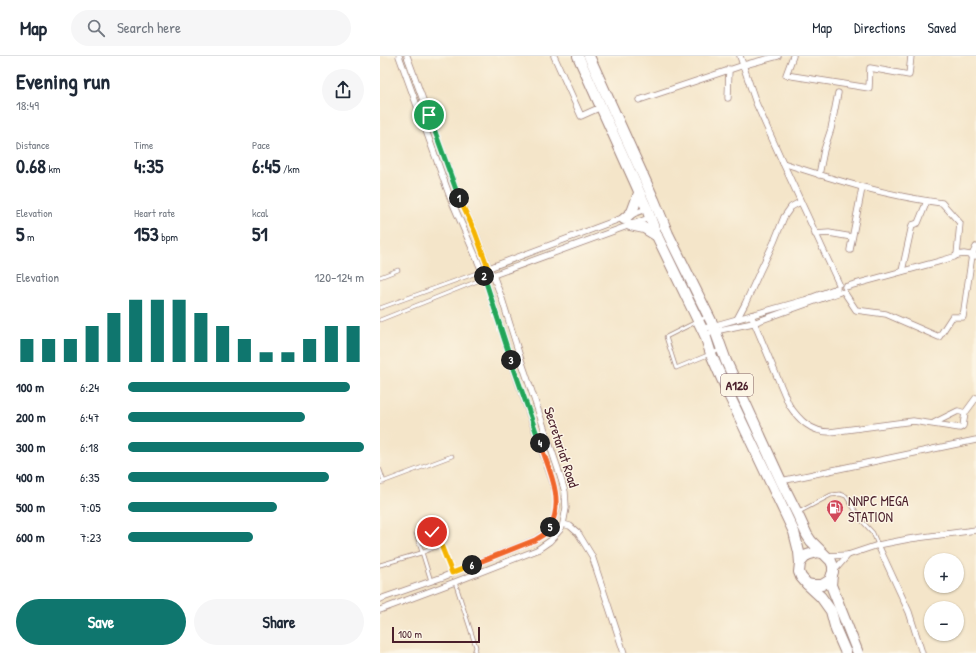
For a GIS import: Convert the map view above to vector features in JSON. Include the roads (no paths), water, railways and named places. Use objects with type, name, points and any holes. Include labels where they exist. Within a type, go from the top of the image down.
[{"type":"highway","name":"A126","points":[[578,56],[648,214],[656,236],[702,328],[711,354],[744,428],[794,532],[799,552],[799,572],[801,577],[831,611],[836,630],[846,653]]},
{"type":"highway","name":"A126","points":[[589,56],[668,234],[712,324],[754,425],[807,535],[831,561],[833,566],[831,584],[858,653]]},
{"type":"highway","points":[[639,194],[627,222],[644,228],[656,236]]},
{"type":"highway","points":[[800,563],[812,552],[825,555]]},
{"type":"highway","points":[[807,584],[817,586],[822,585],[826,583],[832,574]]},
{"type":"street","name":"Secretariat Road","points":[[380,599],[443,577],[535,540],[543,535],[550,527],[557,507],[550,472],[518,381],[485,278],[450,197],[399,56]]},
{"type":"street","name":"Secretariat Road","points":[[380,610],[537,550],[555,536],[563,524],[566,508],[562,480],[502,300],[493,275],[488,268],[475,232],[459,199],[408,56]]},
{"type":"street","points":[[554,56],[581,116],[601,107]]},
{"type":"street","points":[[740,56],[756,104],[800,202],[841,289],[856,310],[886,314],[939,337],[952,317],[963,317],[976,247]]},
{"type":"street","points":[[639,100],[730,70],[761,58],[778,56]]},
{"type":"street","points":[[793,56],[786,74],[869,88],[870,68],[909,75],[911,56]]},
{"type":"street","points":[[728,98],[730,70]]},
{"type":"street","points":[[819,175],[824,150],[831,129],[838,93]]},
{"type":"street","points":[[783,163],[862,188],[942,203],[960,223],[957,255]]},
{"type":"street","points":[[850,250],[862,188]]},
{"type":"street","points":[[902,271],[912,225],[918,223],[927,201]]},
{"type":"street","points":[[737,319],[774,242],[784,217],[791,207],[800,202]]},
{"type":"street","points":[[482,271],[627,222],[658,209]]},
{"type":"street","points":[[485,278],[658,209]]},
{"type":"street","points":[[815,234],[829,232],[852,237]]},
{"type":"street","points":[[702,328],[712,324],[737,319],[805,300],[957,255],[964,254],[974,256]]},
{"type":"street","points":[[712,324],[754,323],[841,289]]},
{"type":"street","points":[[751,315],[789,404],[797,416],[810,427],[823,432],[913,421],[960,428],[963,425],[965,412],[976,398]]},
{"type":"street","points":[[934,423],[958,411],[965,412]]},
{"type":"street","points":[[781,481],[976,440]]},
{"type":"street","points":[[563,524],[570,526],[578,533],[592,556],[624,653]]},
{"type":"street","points":[[825,555],[848,556],[878,544],[909,538],[976,530]]},
{"type":"street","points":[[878,544],[909,612],[922,653]]},
{"type":"street","points":[[832,574],[848,556]]},
{"type":"street","points":[[443,577],[446,586]]},
{"type":"lane","points":[[380,277],[398,270]]},
{"type":"lane","points":[[380,308],[482,271]]},
{"type":"lane","points":[[380,320],[485,278]]},
{"type":"lane","points":[[712,324],[702,328],[666,336],[676,368],[722,349]]},
{"type":"lane","points":[[380,483],[452,456]]},
{"type":"lane","points":[[380,470],[384,482]]},
{"type":"lane","points":[[797,513],[831,495],[840,494],[846,496],[862,521],[873,533],[878,544]]},
{"type":"lane","points":[[431,581],[416,533],[417,530],[423,527],[428,528],[432,532],[441,545],[452,573]]},
{"type":"lane","points":[[380,565],[421,553],[441,545]]},
{"type":"lane","points":[[455,582],[476,647],[474,653]]},
{"type":"place","name":"NNPC MEGA STATION","points":[[835,523]]}]
